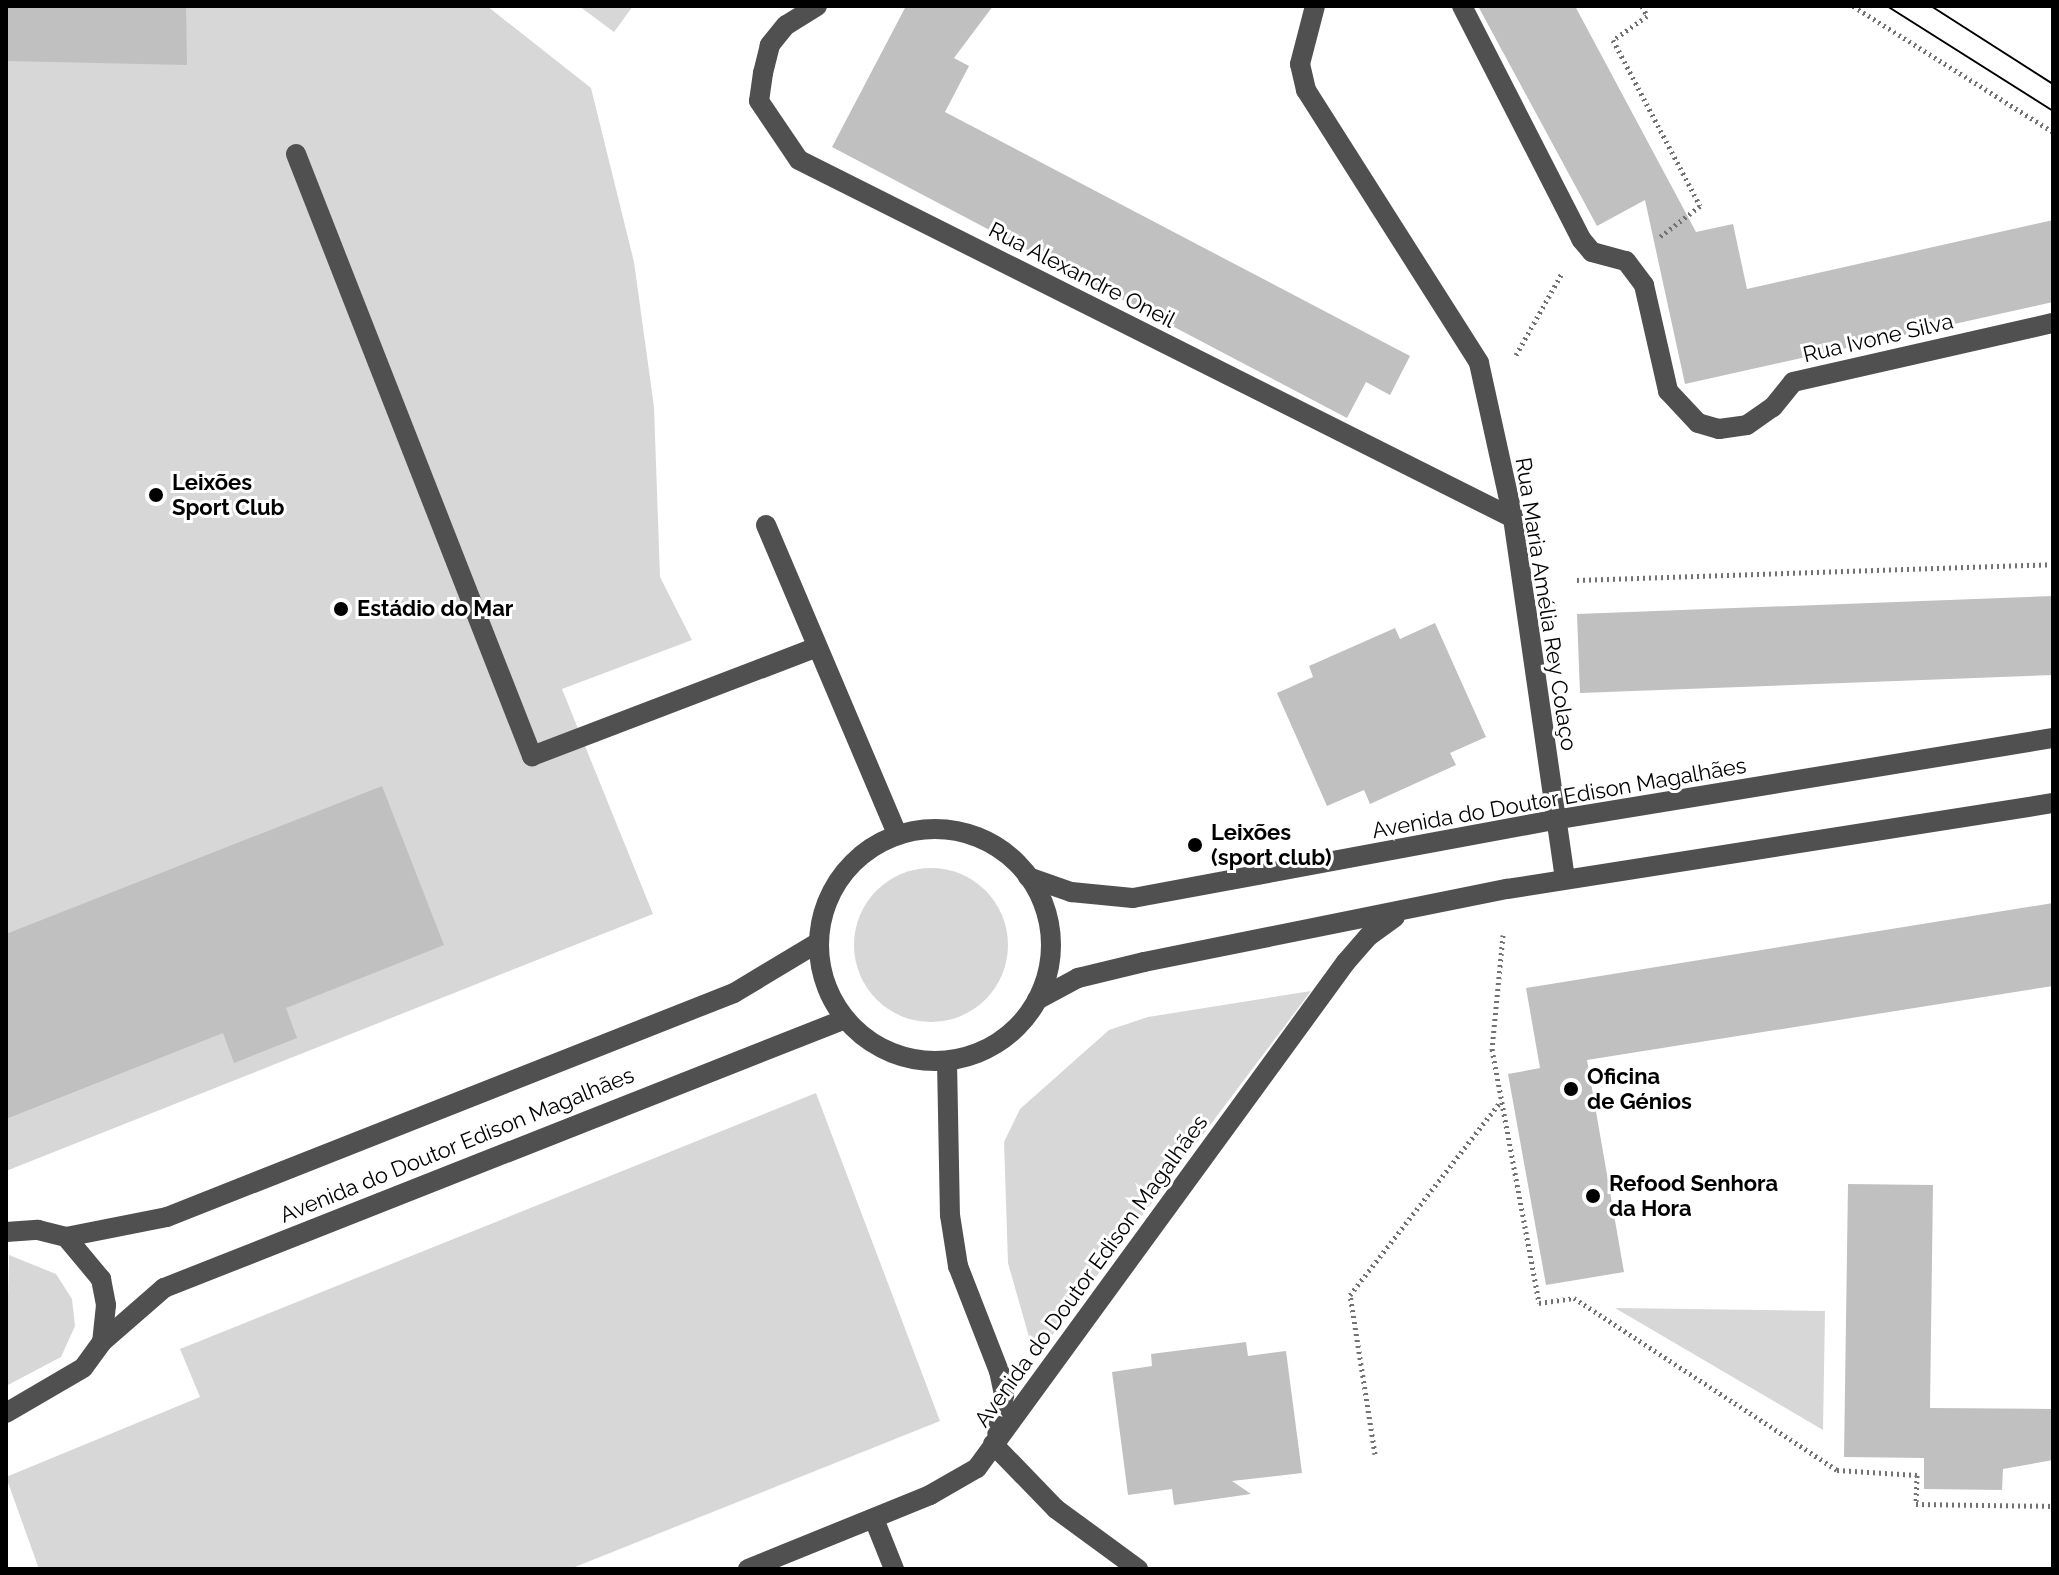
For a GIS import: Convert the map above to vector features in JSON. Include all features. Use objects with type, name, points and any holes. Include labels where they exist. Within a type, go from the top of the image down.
[{"type":"street","name":"Rua Alexandre Oneil","points":[[817,6],[786,25],[770,45],[759,101],[799,160],[1513,518]]},
{"type":"street","name":"Rua Maria Amélia Rey Colaço","points":[[1315,6],[1300,64],[1306,90],[1479,363],[1513,518],[1554,820],[1565,879]]},
{"type":"street","points":[[1462,6],[1581,239],[1592,252],[1626,261]]},
{"type":"street","points":[[296,154],[532,756],[817,647]]},
{"type":"street","name":"Rua Ivone Silva","points":[[1626,261],[1644,285],[1668,391],[1698,423],[1719,429],[1747,425],[1773,407],[1793,382],[2053,323]]},
{"type":"street","points":[[766,525],[897,834]]},
{"type":"street","name":"Avenida do Doutor Edison Magalhães","points":[[1028,877],[1071,892],[1133,898],[1554,820],[2053,738]]},
{"type":"street","name":"Avenida do Doutor Edison Magalhães","points":[[1037,1000],[1091,975],[1565,879],[2053,803]]},
{"type":"street","name":"Avenida do Doutor Edison Magalhães","points":[[938,829],[971,834],[1001,849],[1028,877],[1043,902],[1051,938],[1048,968],[1037,1000],[1015,1029],[985,1050],[947,1061],[914,1060],[881,1048],[845,1019],[825,983],[819,942],[824,910],[841,877],[862,855],[897,834],[938,829]]},
{"type":"street","name":"Avenida do Doutor Edison Magalhães","points":[[748,1569],[874,1519],[952,1484],[977,1468],[1346,962],[1369,936],[1403,912]]},
{"type":"street","name":"Avenida do Doutor Edison Magalhães","points":[[66,1237],[167,1217],[734,993],[819,942]]},
{"type":"street","name":"Avenida do Doutor Edison Magalhães","points":[[6,1413],[57,1388],[83,1368],[102,1342],[164,1288],[845,1019]]},
{"type":"street","points":[[947,1061],[946,1156],[958,1266],[1004,1395],[993,1444],[1056,1509],[1138,1569]]},
{"type":"street","points":[[6,1232],[38,1230],[66,1237],[101,1279],[106,1305],[102,1342]]},
{"type":"street","points":[[874,1519],[894,1569]]},
{"type":"path","points":[[1626,261],[1700,206],[1613,40],[1647,16],[1642,6]]},
{"type":"path","points":[[1853,6],[2053,132]]},
{"type":"path","points":[[1488,405],[1581,239]]},
{"type":"path","points":[[1577,580],[2053,564]]},
{"type":"path","points":[[1503,935],[1492,1049],[1539,1303],[1574,1298],[1837,1470],[1917,1475],[1916,1504],[2053,1506]]},
{"type":"path","points":[[1375,1454],[1350,1295],[1501,1100]]},
{"type":"shaded area","name":"Estádio do Mar","points":[[6,6],[487,6],[591,88],[634,262],[654,407],[660,577],[692,640],[562,689],[653,914],[6,1171]]},
{"type":"shaded area","points":[[579,6],[633,6],[614,32]]},
{"type":"shaded area","points":[[931,868],[960,874],[985,891],[1002,916],[1008,945],[1002,974],[985,999],[960,1016],[931,1022],[902,1016],[877,999],[860,974],[854,945],[860,916],[877,891],[902,874]]},
{"type":"shaded area","points":[[1311,991],[1035,1358],[1008,1263],[1004,1142],[1020,1109],[1109,1030],[1148,1017]]},
{"type":"shaded area","points":[[816,1093],[940,1421],[570,1569],[39,1569],[6,1477],[200,1397],[180,1349]]},
{"type":"shaded area","points":[[9,1255],[56,1274],[72,1299],[75,1326],[61,1357],[6,1386]]},
{"type":"shaded area","points":[[1615,1308],[1825,1311],[1823,1430]]},
{"type":"building","points":[[6,6],[186,6],[187,65],[6,61]]},
{"type":"building","points":[[906,6],[993,6],[954,58],[969,66],[945,112],[1410,356],[1390,395],[1366,382],[1347,418],[832,147]]},
{"type":"building","points":[[1478,6],[1575,6],[1696,232],[1733,224],[1747,289],[2053,220],[2053,302],[1685,384],[1645,200],[1597,226]]},
{"type":"building","points":[[2053,596],[2053,675],[1580,693],[1577,614]]},
{"type":"building","points":[[1435,623],[1486,737],[1450,753],[1456,765],[1370,804],[1364,790],[1327,806],[1277,693],[1313,677],[1309,666],[1395,628],[1400,639]]},
{"type":"building","points":[[382,786],[444,945],[286,1008],[297,1038],[234,1063],[223,1033],[6,1119],[6,934]]},
{"type":"building","points":[[2053,903],[2053,986],[1587,1060],[1624,1272],[1546,1285],[1508,1074],[1540,1068],[1526,988]]},
{"type":"building","points":[[1848,1184],[1933,1185],[1930,1408],[2053,1409],[2053,1460],[2003,1469],[2002,1490],[1924,1489],[1924,1458],[1844,1457]]},
{"type":"building","points":[[1246,1342],[1248,1356],[1286,1351],[1302,1473],[1232,1481],[1251,1494],[1174,1505],[1172,1489],[1128,1495],[1112,1372],[1152,1366],[1151,1354]]},
{"type":"tram line","points":[[1887,6],[2053,111]]},
{"type":"tram line","points":[[1931,6],[2053,84]]},
{"type":"place","name":"Leixões Sport Club","points":[[156,495]]},
{"type":"place","name":"Estádio do Mar","points":[[341,609]]},
{"type":"place","name":"Leixões (sport club)","points":[[1195,845]]},
{"type":"place","name":"Oficina de Génios","points":[[1571,1089]]},
{"type":"place","name":"Refood Senhora da Hora","points":[[1593,1196]]}]
